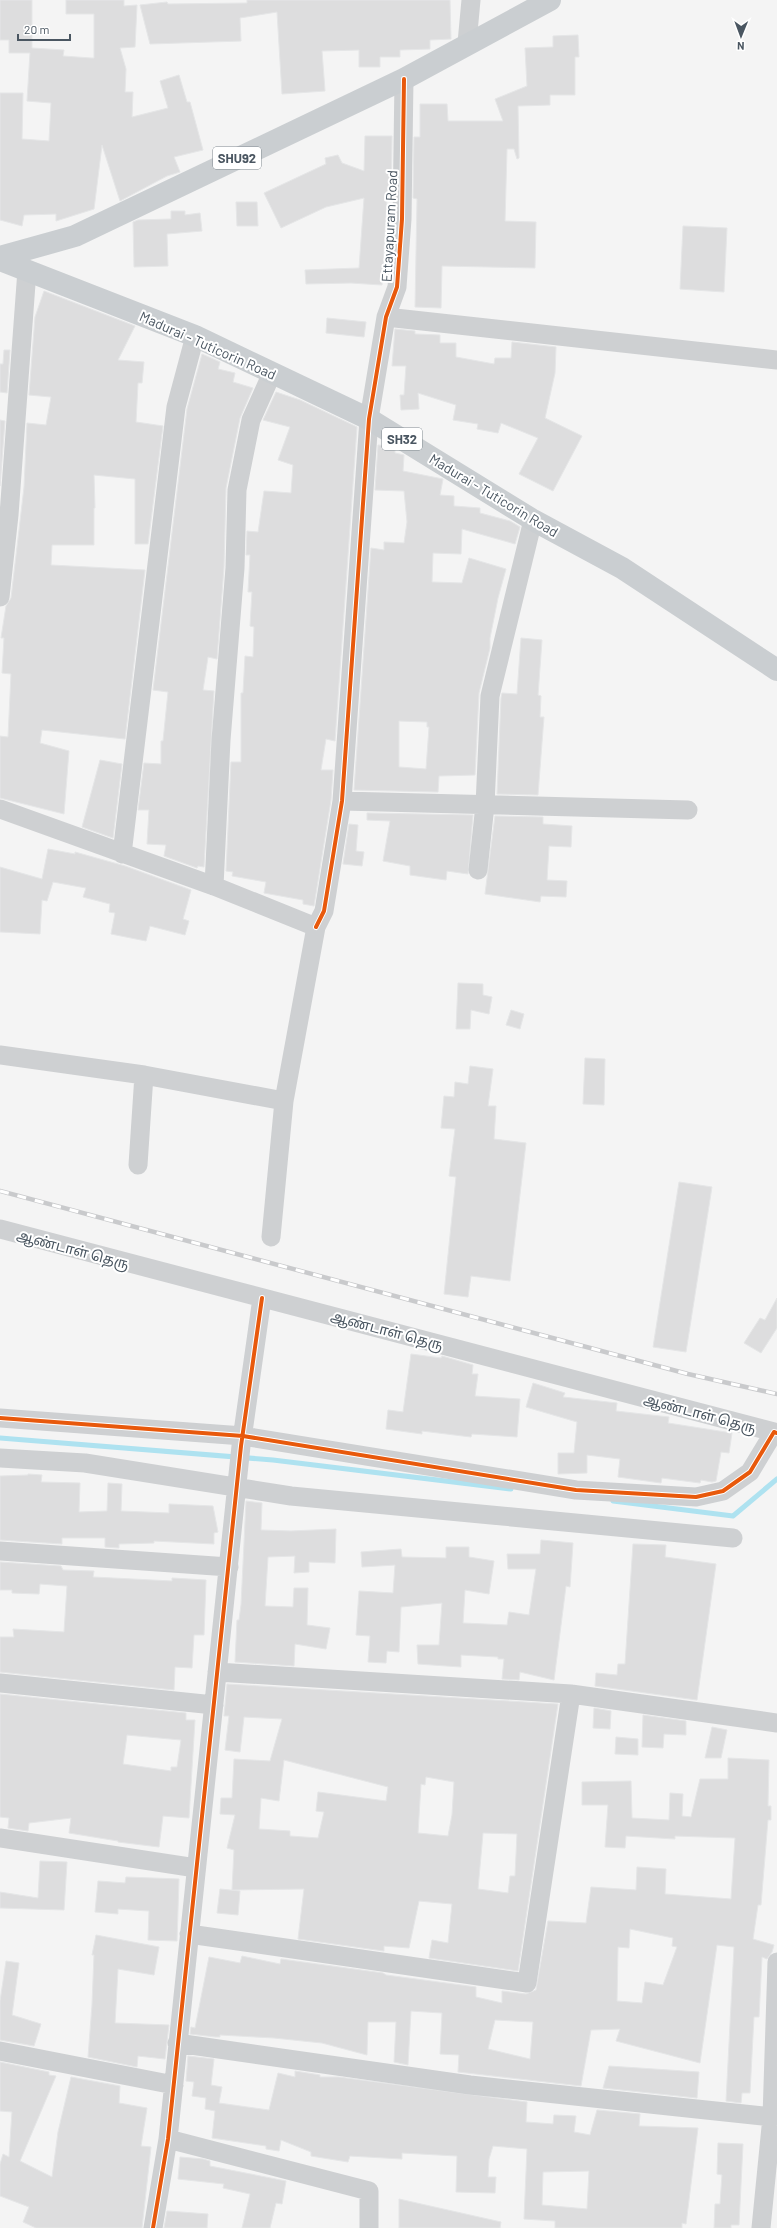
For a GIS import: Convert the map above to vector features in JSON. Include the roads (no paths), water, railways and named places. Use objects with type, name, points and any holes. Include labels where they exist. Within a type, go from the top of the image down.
[{"type":"main road","name":"SHU92","points":[[0,258],[75,236],[404,79],[467,43],[550,0]]},
{"type":"main road","name":"Madurai - Tuticorin Road","points":[[0,258],[195,336],[369,419],[533,520],[622,568],[777,670]]},
{"type":"street","points":[[467,43],[471,0]]},
{"type":"street","name":"Ettayapuram Road","points":[[271,1237],[284,1101],[316,927],[324,910],[342,801],[369,419],[386,317],[397,287],[402,219],[404,79]]},
{"type":"street","points":[[0,597],[9,515],[27,270]]},
{"type":"street","points":[[386,317],[777,360]]},
{"type":"street","points":[[122,854],[176,407],[195,336]]},
{"type":"street","points":[[214,886],[221,740],[235,568],[237,490],[251,420],[272,372]]},
{"type":"street","points":[[478,870],[485,804],[490,696],[533,520]]},
{"type":"street","points":[[342,801],[688,810]]},
{"type":"street","points":[[0,809],[214,886],[316,927]]},
{"type":"street","points":[[0,1055],[144,1075],[284,1101]]},
{"type":"street","points":[[138,1165],[144,1075]]},
{"type":"street","name":"ஆண்டாள் தெரு","points":[[0,1229],[775,1433]]},
{"type":"street","points":[[153,2228],[168,2139],[177,2042],[242,1441],[262,1298]]},
{"type":"street","points":[[0,1418],[242,1441],[576,1490],[696,1497],[723,1491],[750,1472],[775,1433]]},
{"type":"street","points":[[0,1458],[85,1463],[238,1478],[291,1496],[733,1538]]},
{"type":"street","points":[[0,1551],[229,1567]]},
{"type":"street","points":[[217,1672],[570,1694],[777,1723]]},
{"type":"street","points":[[0,1683],[214,1705]]},
{"type":"street","points":[[189,1934],[527,1983],[570,1694]]},
{"type":"street","points":[[0,1838],[196,1868]]},
{"type":"street","points":[[761,2228],[771,2196],[777,1962]]},
{"type":"street","points":[[177,2042],[470,2084],[772,2117]]},
{"type":"street","points":[[0,2051],[174,2085]]},
{"type":"street","points":[[168,2139],[369,2191],[369,2228]]},
{"type":"waterway","points":[[0,1438],[273,1460],[511,1489]]},
{"type":"waterway","points":[[613,1501],[733,1516],[777,1479]]},
{"type":"railway","points":[[0,1191],[688,1374],[777,1394]]}]
